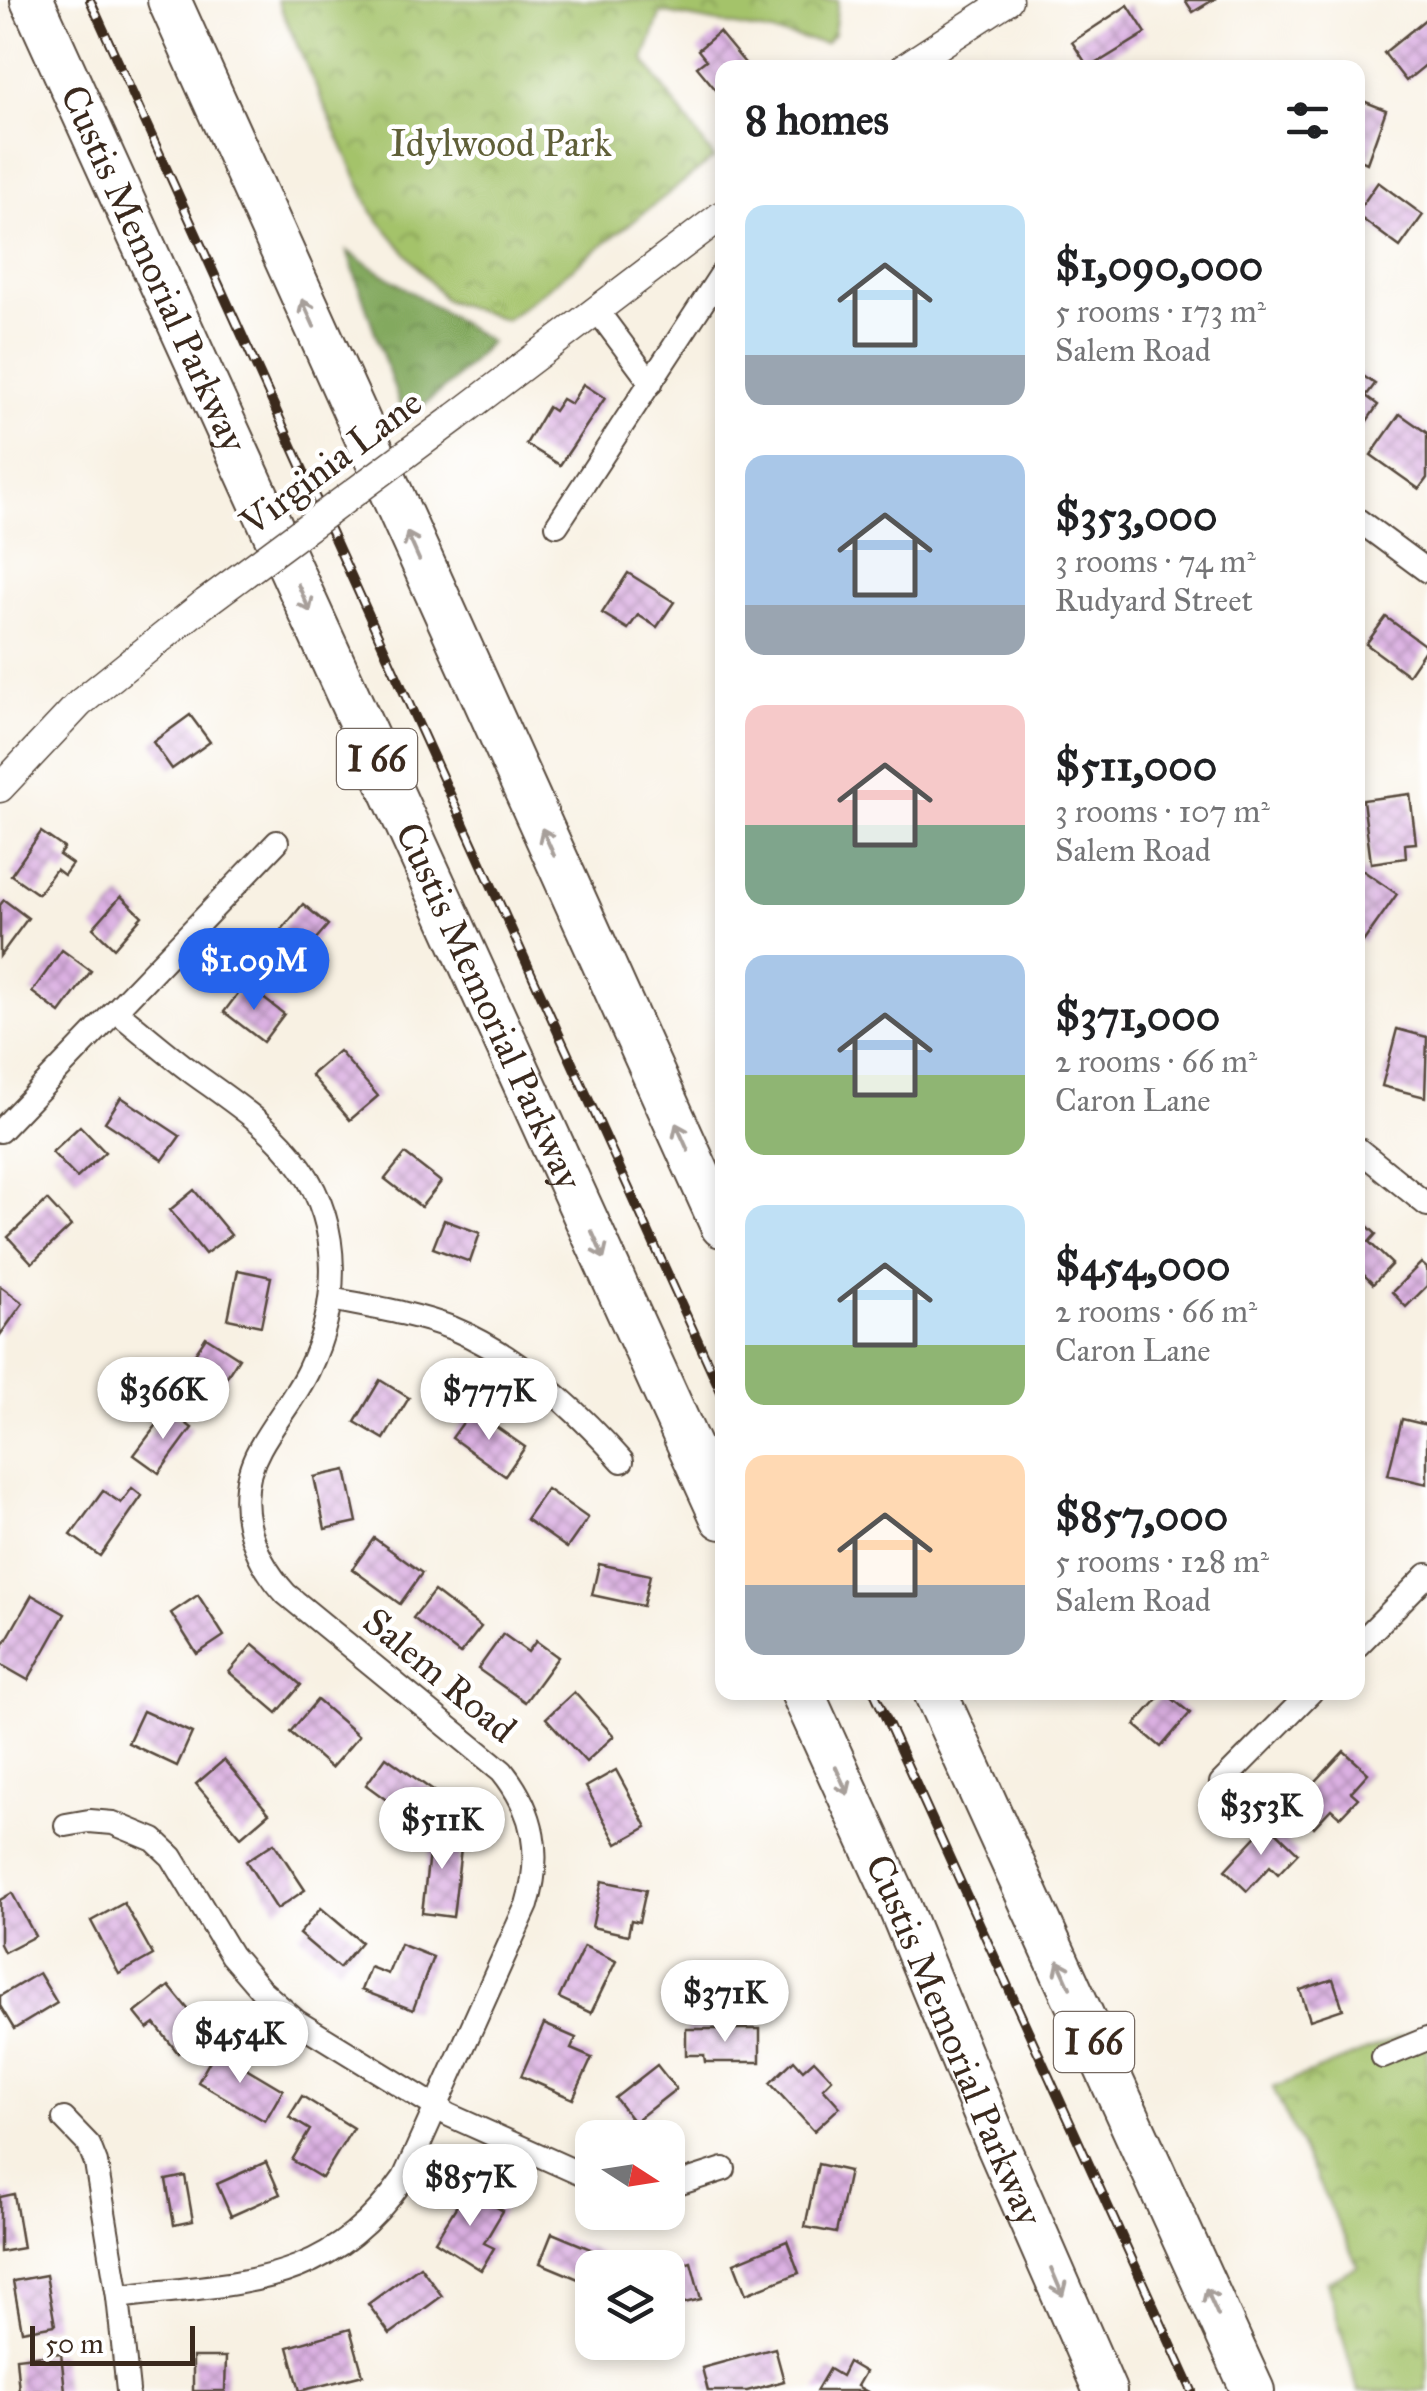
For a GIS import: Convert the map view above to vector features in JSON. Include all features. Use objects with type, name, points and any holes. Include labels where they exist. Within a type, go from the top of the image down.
[{"type":"highway","name":"Custis Memorial Parkway","points":[[32,0],[715,1503]]},
{"type":"highway","points":[[159,0],[244,167]]},
{"type":"highway","points":[[168,0],[715,1210]]},
{"type":"highway","points":[[179,0],[244,167]]},
{"type":"highway","name":"Custis Memorial Parkway","points":[[806,1700],[897,1901],[1104,2391]]},
{"type":"highway","name":"I 66","points":[[940,1700],[1252,2391]]},
{"type":"street","points":[[916,60],[1008,0]]},
{"type":"street","name":"Virginia Lane","points":[[0,788],[80,704],[205,603],[715,220]]},
{"type":"street","points":[[557,526],[715,284]]},
{"type":"street","points":[[596,309],[651,383]]},
{"type":"street","points":[[1365,525],[1427,570]]},
{"type":"street","points":[[0,1131],[276,842]]},
{"type":"street","name":"Salem Road","points":[[116,1011],[259,1121],[304,1171],[320,1204],[332,1257],[331,1298],[323,1334],[307,1373],[258,1451],[250,1472],[246,1510],[255,1548],[272,1580],[286,1594],[502,1772],[527,1810],[534,1835],[535,1879],[527,1905],[404,2178],[383,2208],[336,2249],[309,2264],[269,2277],[118,2297]]},
{"type":"street","points":[[1365,1155],[1427,1205]]},
{"type":"street","points":[[331,1298],[419,1317],[486,1345],[581,1415],[622,1461]]},
{"type":"street","points":[[1365,1639],[1427,1576]]},
{"type":"street","points":[[1221,1783],[1303,1700]]},
{"type":"street","points":[[66,1825],[89,1821],[113,1823],[154,1840],[172,1857],[222,1942],[261,1990],[296,2021],[449,2115],[575,2171]]},
{"type":"street","points":[[1383,2057],[1427,2039]]},
{"type":"street","points":[[64,2120],[88,2145],[96,2163],[118,2297],[128,2391]]},
{"type":"street","points":[[685,2182],[724,2169]]},
{"type":"green space","name":"Idylwood Park","points":[[277,0],[838,0],[834,34],[825,43],[661,12],[644,60],[714,158],[506,320],[445,300],[372,212]]},
{"type":"green space","points":[[347,251],[490,342],[451,383],[405,420]]},
{"type":"green space","points":[[1427,2026],[1427,2391],[1358,2391],[1327,2282],[1358,2266],[1273,2088]]},
{"type":"building","points":[[1185,0],[1213,0],[1193,12]]},
{"type":"building","points":[[1128,5],[1146,33],[1102,60],[1084,60],[1072,42]]},
{"type":"building","points":[[1427,18],[1427,64],[1406,81],[1384,53]]},
{"type":"building","points":[[719,32],[742,60],[715,60],[715,89],[697,67],[706,60],[698,50]]},
{"type":"building","points":[[1365,102],[1386,110],[1365,162]]},
{"type":"building","points":[[1378,182],[1423,215],[1400,247],[1365,221],[1365,201]]},
{"type":"building","points":[[1365,377],[1375,384],[1366,396],[1378,405],[1365,424]]},
{"type":"building","points":[[583,384],[605,398],[560,465],[526,444],[548,407],[554,411],[562,399],[571,404]]},
{"type":"building","points":[[1400,414],[1427,433],[1427,478],[1419,489],[1371,455]]},
{"type":"building","points":[[628,573],[674,602],[657,627],[638,615],[628,629],[602,613]]},
{"type":"building","points":[[1386,617],[1427,647],[1408,675],[1366,644]]},
{"type":"building","points":[[190,715],[210,742],[172,769],[153,742]]},
{"type":"building","points":[[1410,794],[1416,843],[1405,844],[1406,858],[1371,863],[1365,800]]},
{"type":"building","points":[[41,832],[64,848],[59,855],[72,864],[64,875],[56,869],[38,894],[11,875]]},
{"type":"building","points":[[1365,872],[1397,894],[1365,939]]},
{"type":"building","points":[[121,896],[142,916],[114,948],[93,928]]},
{"type":"building","points":[[4,900],[28,918],[0,956],[0,905]]},
{"type":"building","points":[[303,904],[328,925],[294,964],[270,944]]},
{"type":"building","points":[[62,950],[91,971],[60,1013],[32,992]]},
{"type":"building","points":[[245,984],[284,1014],[263,1042],[224,1012]]},
{"type":"building","points":[[1397,1029],[1427,1037],[1425,1097],[1382,1086]]},
{"type":"building","points":[[339,1051],[378,1096],[350,1120],[311,1075]]},
{"type":"building","points":[[121,1097],[180,1136],[163,1160],[105,1122]]},
{"type":"building","points":[[80,1126],[105,1152],[77,1178],[52,1152]]},
{"type":"building","points":[[405,1154],[441,1182],[421,1207],[385,1179]]},
{"type":"building","points":[[194,1190],[231,1235],[205,1254],[170,1210]]},
{"type":"building","points":[[47,1200],[71,1226],[32,1263],[8,1237]]},
{"type":"building","points":[[444,1220],[480,1233],[470,1262],[433,1248]]},
{"type":"building","points":[[1365,1224],[1376,1234],[1369,1242],[1392,1264],[1373,1284],[1365,1276]]},
{"type":"building","points":[[1421,1263],[1427,1268],[1427,1286],[1406,1307],[1392,1292]]},
{"type":"building","points":[[238,1270],[271,1277],[261,1326],[228,1319]]},
{"type":"building","points":[[0,1286],[23,1303],[0,1335]]},
{"type":"building","points":[[206,1337],[239,1358],[209,1404],[176,1382]]},
{"type":"building","points":[[380,1380],[409,1398],[384,1439],[355,1422]]},
{"type":"building","points":[[168,1410],[192,1428],[159,1473],[134,1455]]},
{"type":"building","points":[[472,1410],[525,1447],[505,1476],[452,1438]]},
{"type":"building","points":[[1402,1419],[1427,1425],[1427,1484],[1388,1475]]},
{"type":"building","points":[[346,1470],[357,1522],[325,1529],[314,1477]]},
{"type":"building","points":[[132,1488],[142,1496],[100,1556],[71,1535],[103,1491],[121,1503]]},
{"type":"building","points":[[547,1489],[588,1518],[567,1548],[526,1519]]},
{"type":"building","points":[[374,1538],[422,1573],[400,1604],[352,1569]]},
{"type":"building","points":[[599,1564],[650,1575],[643,1606],[592,1595]]},
{"type":"building","points":[[434,1591],[481,1627],[460,1654],[413,1618]]},
{"type":"building","points":[[32,1595],[65,1614],[28,1680],[0,1664],[0,1651]]},
{"type":"building","points":[[198,1595],[224,1636],[197,1654],[171,1613]]},
{"type":"building","points":[[503,1634],[528,1652],[536,1641],[558,1657],[525,1702],[478,1669]]},
{"type":"building","points":[[253,1644],[301,1685],[277,1713],[229,1672]]},
{"type":"building","points":[[574,1692],[614,1736],[586,1762],[546,1718]]},
{"type":"building","points":[[317,1700],[359,1736],[331,1768],[290,1732]]},
{"type":"building","points":[[1157,1700],[1174,1700],[1190,1713],[1161,1747],[1135,1725]]},
{"type":"building","points":[[143,1711],[192,1733],[177,1766],[128,1743]]},
{"type":"building","points":[[1344,1751],[1368,1773],[1351,1792],[1358,1798],[1340,1817],[1331,1809],[1314,1827],[1292,1807]]},
{"type":"building","points":[[386,1757],[436,1793],[410,1830],[390,1815],[396,1807],[366,1785]]},
{"type":"building","points":[[224,1760],[269,1813],[241,1837],[196,1784]]},
{"type":"building","points":[[616,1770],[647,1827],[617,1844],[586,1787]]},
{"type":"building","points":[[1268,1824],[1298,1853],[1278,1874],[1270,1866],[1247,1891],[1225,1870]]},
{"type":"building","points":[[432,1827],[463,1831],[453,1917],[422,1913]]},
{"type":"building","points":[[274,1843],[305,1890],[277,1909],[246,1861]]},
{"type":"building","points":[[602,1881],[646,1890],[639,1922],[631,1920],[628,1935],[592,1927]]},
{"type":"building","points":[[12,1893],[35,1936],[4,1952],[0,1944],[0,1900]]},
{"type":"building","points":[[124,1903],[153,1955],[119,1974],[91,1921]]},
{"type":"building","points":[[321,1908],[361,1942],[339,1968],[299,1934]]},
{"type":"building","points":[[400,1944],[433,1957],[413,2010],[361,1990],[370,1967],[388,1974]]},
{"type":"building","points":[[584,1946],[616,1961],[591,2013],[559,1998]]},
{"type":"building","points":[[39,1973],[57,2003],[14,2029],[0,2006],[0,1996]]},
{"type":"building","points":[[1333,1979],[1343,2009],[1310,2020],[1300,1990]]},
{"type":"building","points":[[169,1986],[206,2031],[178,2053],[155,2024],[148,2029],[135,2013]]},
{"type":"building","points":[[544,2024],[576,2038],[571,2049],[592,2058],[573,2099],[521,2076]]},
{"type":"building","points":[[686,2029],[760,2029],[760,2062],[705,2062],[704,2055],[686,2055]]},
{"type":"building","points":[[216,2050],[283,2090],[265,2121],[198,2082]]},
{"type":"building","points":[[794,2060],[803,2070],[814,2060],[832,2079],[823,2088],[840,2107],[814,2131],[770,2083]]},
{"type":"building","points":[[657,2065],[676,2089],[637,2120],[615,2098]]},
{"type":"building","points":[[302,2096],[353,2128],[322,2178],[292,2160],[310,2130],[289,2117]]},
{"type":"building","points":[[266,2162],[280,2194],[231,2216],[217,2184]]},
{"type":"building","points":[[818,2164],[849,2171],[836,2233],[805,2227]]},
{"type":"building","points":[[185,2176],[193,2221],[174,2225],[166,2180]]},
{"type":"building","points":[[467,2189],[503,2211],[484,2243],[494,2248],[481,2270],[435,2241]]},
{"type":"building","points":[[14,2194],[23,2248],[0,2252],[0,2197]]},
{"type":"building","points":[[552,2233],[593,2250],[575,2250],[575,2278],[540,2263]]},
{"type":"building","points":[[787,2241],[799,2273],[746,2294],[734,2263]]},
{"type":"building","points":[[691,2262],[701,2299],[685,2303],[685,2264]]},
{"type":"building","points":[[420,2266],[442,2296],[390,2334],[368,2304]]},
{"type":"building","points":[[46,2275],[55,2325],[22,2331],[13,2281]]},
{"type":"building","points":[[350,2329],[363,2375],[300,2391],[288,2347]]},
{"type":"building","points":[[775,2348],[784,2381],[747,2391],[708,2391],[702,2368]]},
{"type":"building","points":[[61,2353],[65,2391],[19,2391],[16,2358]]},
{"type":"building","points":[[193,2357],[226,2357],[225,2391],[193,2391]]},
{"type":"building","points":[[848,2362],[865,2372],[857,2386],[866,2391],[816,2391],[829,2369],[841,2376]]},
{"type":"railway","points":[[90,0],[715,1379]]},
{"type":"railway","points":[[878,1700],[1192,2391]]}]
